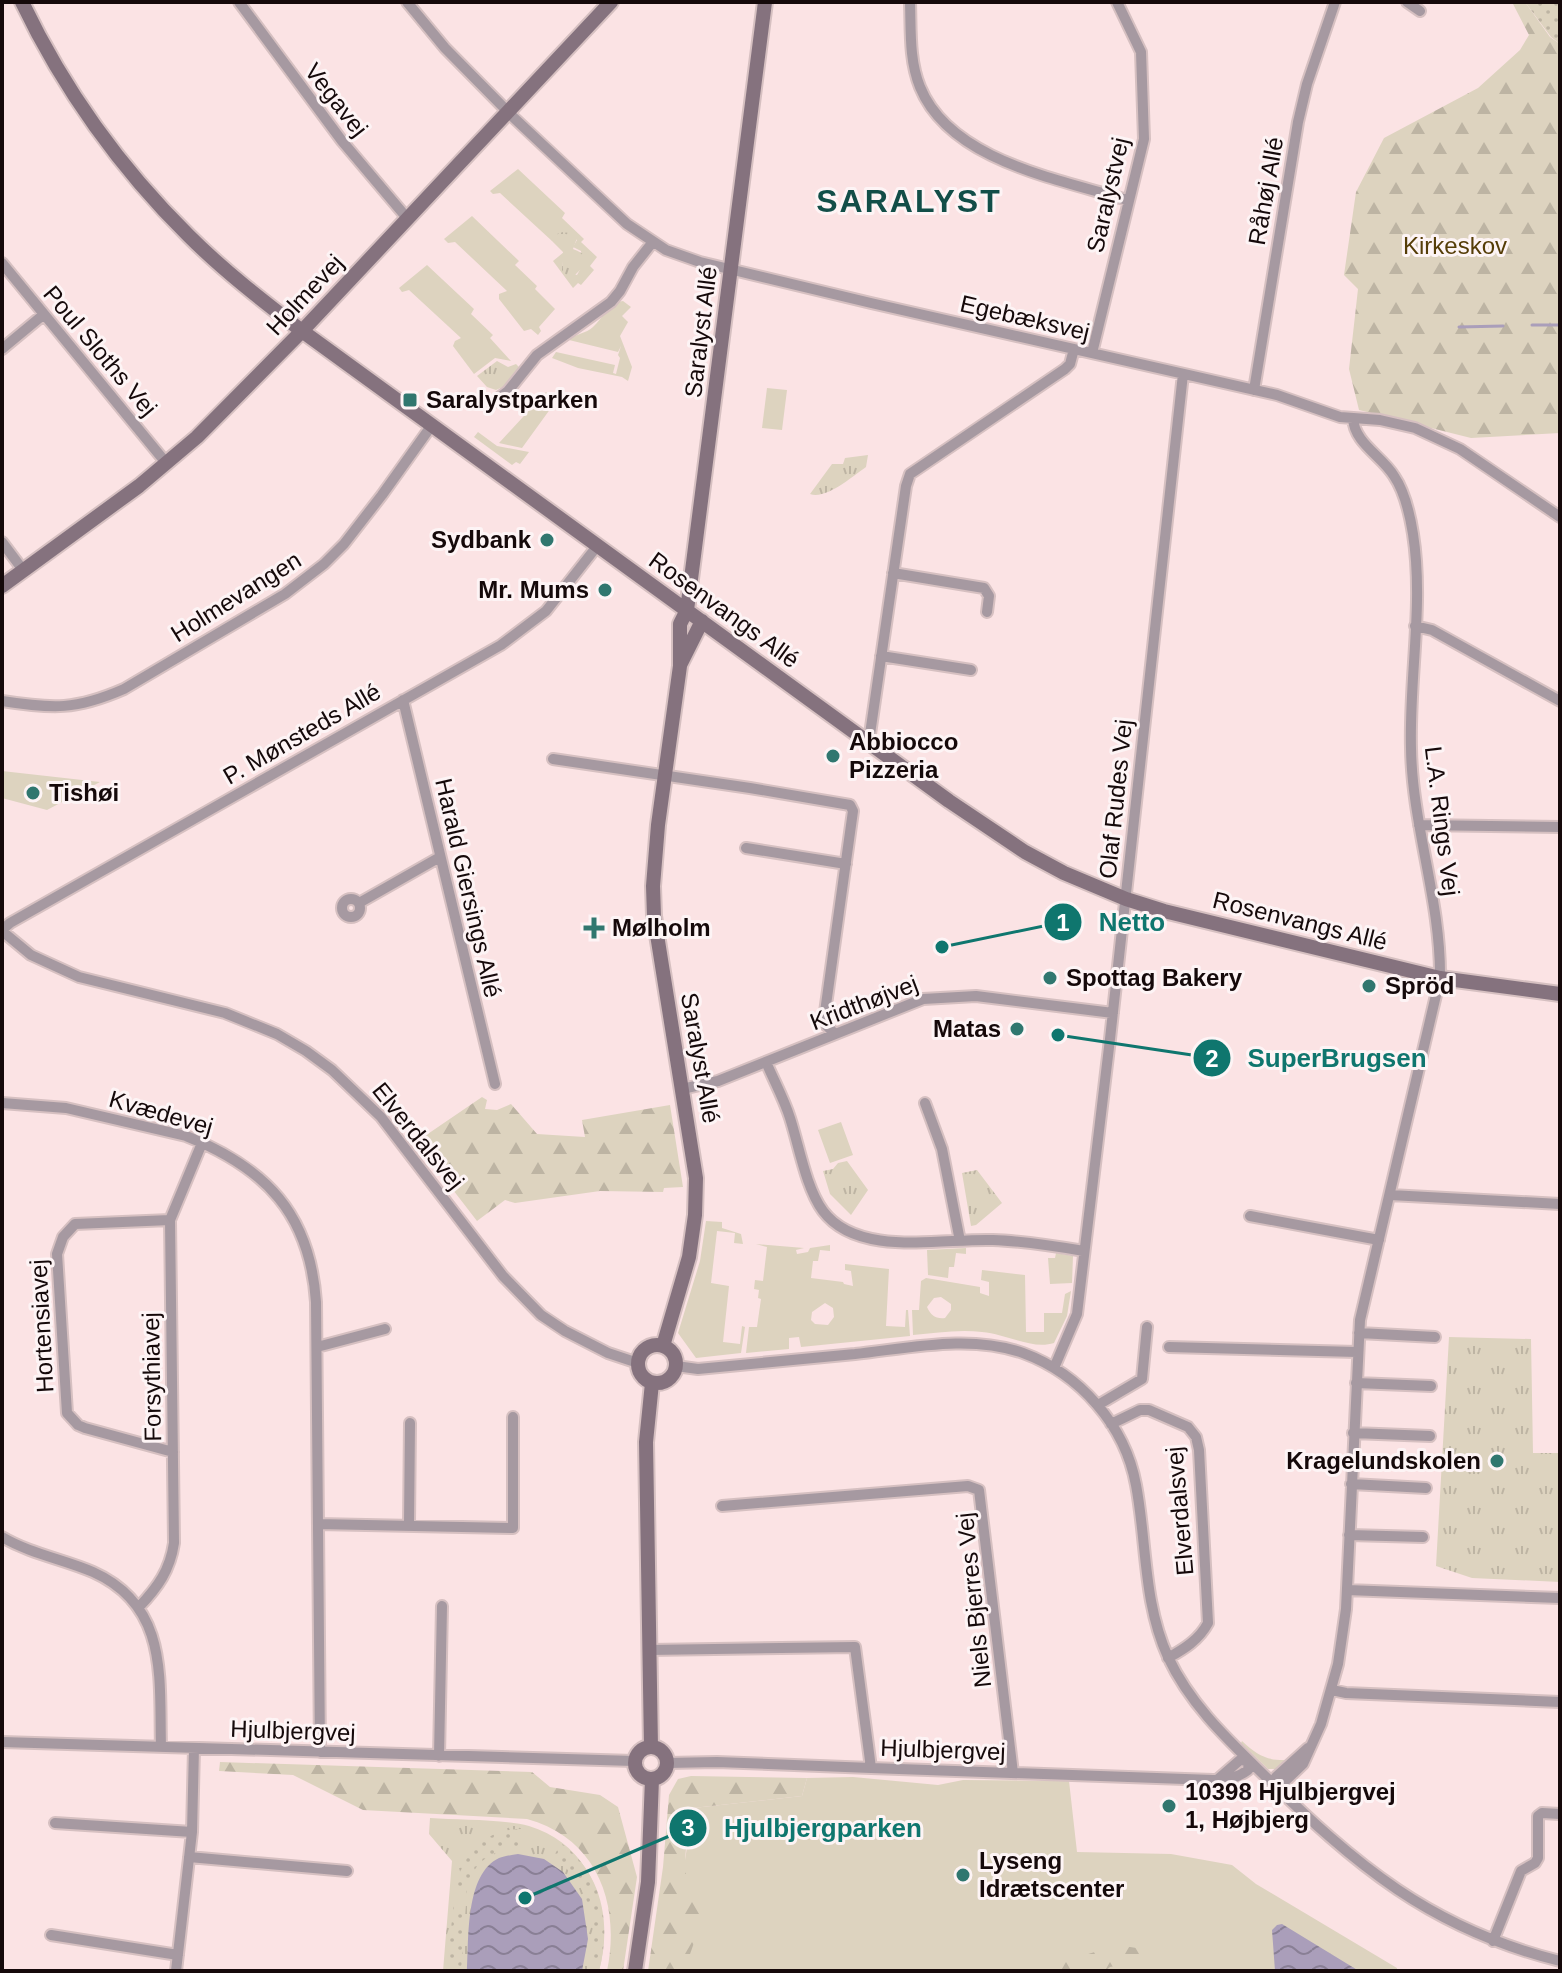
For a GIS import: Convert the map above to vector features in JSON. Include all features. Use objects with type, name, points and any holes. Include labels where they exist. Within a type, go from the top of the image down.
[{"type":"street","name":"Rosenvangs Allé","points":[[22,2],[80,104],[113,150],[188,235],[241,284],[949,801],[1025,852],[1087,883],[1164,911],[1440,978],[1560,994]]},
{"type":"street","name":"Vegavej","points":[[239,2],[342,141],[407,218]]},
{"type":"street","name":"Egebæksvej","points":[[407,2],[445,48],[507,112],[627,224],[652,243],[683,257],[1254,390],[1340,417],[1380,420],[1415,428],[1460,449],[1560,517]]},
{"type":"street","name":"Holmevej","points":[[2,586],[167,464],[302,331],[611,2]]},
{"type":"street","name":"Saralyst Allé","points":[[663,1346],[689,1257],[696,1178],[654,916],[654,867],[680,666],[680,624],[687,610],[765,2]]},
{"type":"street","points":[[910,2],[912,57],[920,88],[939,118],[955,132],[1015,165],[1127,200]]},
{"type":"street","name":"Saralystvej","points":[[1092,353],[1144,139],[1141,52],[1117,2]]},
{"type":"street","name":"Råhøj Allé","points":[[1254,390],[1298,122],[1307,84],[1335,2]]},
{"type":"street","points":[[1407,2],[1420,11]]},
{"type":"street","points":[[492,403],[508,391],[537,355],[611,302],[652,243]]},
{"type":"street","name":"Poul Sloths Vej","points":[[2,263],[167,464]]},
{"type":"street","points":[[2,349],[43,315]]},
{"type":"street","points":[[869,741],[910,474],[1065,369],[1070,364],[1074,349]]},
{"type":"street","name":"Olaf Rudes Vej","points":[[1054,1368],[1077,1314],[1183,374]]},
{"type":"street","name":"L.A. Rings Vej","points":[[1275,1786],[1282,1784],[1303,1764],[1332,1690],[1342,1640],[1347,1590],[1359,1333],[1440,978],[1440,950],[1419,825],[1411,747],[1416,564],[1407,506],[1395,477],[1379,455],[1357,437],[1353,418]]},
{"type":"street","name":"Holmevangen","points":[[2,701],[67,707],[105,697],[124,689],[285,594],[344,544],[432,425]]},
{"type":"street","points":[[2,542],[23,570]]},
{"type":"street","name":"P. Mønsteds Allé","points":[[2,930],[501,645],[546,611],[598,545]]},
{"type":"street","points":[[893,573],[984,588],[989,596],[987,612]]},
{"type":"street","name":"Saralyst Allé","points":[[680,666],[702,621]]},
{"type":"street","points":[[1415,626],[1432,630],[1560,701]]},
{"type":"street","points":[[881,656],[971,670]]},
{"type":"street","name":"Harald Giersings Allé","points":[[403,700],[495,1084]]},
{"type":"street","points":[[553,759],[845,803],[853,811],[825,1012],[826,1025],[835,1034]]},
{"type":"street","points":[[1419,825],[1560,827]]},
{"type":"street","points":[[746,848],[846,864]]},
{"type":"street","points":[[359,903],[440,857]]},
{"type":"street","name":"Elverdalsvej","points":[[2,930],[31,955],[79,977],[225,1013],[277,1034],[306,1051],[342,1079],[381,1117],[503,1276],[541,1315],[608,1353],[638,1363]]},
{"type":"street","name":"Kridthøjvej","points":[[682,1089],[718,1081],[905,1005],[940,997],[976,996],[1113,1013]]},
{"type":"street","points":[[766,1062],[789,1114],[816,1199],[832,1221],[859,1235],[908,1243],[1012,1241],[1084,1251]]},
{"type":"street","name":"Kvædevej","points":[[2,1103],[66,1108],[186,1136],[202,1143],[228,1155],[264,1183],[279,1198],[303,1235],[314,1279],[317,1347],[320,1752]]},
{"type":"street","points":[[925,1103],[942,1149],[960,1241]]},
{"type":"street","name":"Forsythiavej","points":[[139,1607],[162,1581],[172,1558],[170,1220],[202,1143]]},
{"type":"street","points":[[1390,1195],[1560,1204]]},
{"type":"street","points":[[1250,1216],[1379,1240]]},
{"type":"street","name":"Hortensiavej","points":[[170,1220],[75,1224],[59,1245],[57,1264],[67,1413],[85,1428],[173,1452]]},
{"type":"street","points":[[1098,1405],[1142,1379],[1147,1327]]},
{"type":"street","points":[[317,1347],[385,1329]]},
{"type":"street","points":[[1359,1333],[1435,1337]]},
{"type":"street","name":"Elverdalsvej","points":[[676,1366],[698,1369],[974,1343],[1021,1352],[1069,1378],[1098,1405],[1130,1461],[1136,1485],[1150,1601],[1168,1658],[1206,1716],[1275,1786],[1371,1873],[1434,1913],[1493,1941],[1560,1961]]},
{"type":"street","points":[[649,1346],[663,1346],[672,1352],[676,1366],[665,1382],[652,1383],[641,1375],[640,1356],[649,1346]]},
{"type":"street","points":[[1169,1347],[1357,1352]]},
{"type":"street","points":[[651,1747],[646,1442],[652,1383]]},
{"type":"street","points":[[1356,1383],[1431,1386]]},
{"type":"street","name":"Elverdalsvej","points":[[1111,1424],[1132,1413],[1149,1410],[1188,1427],[1196,1437],[1208,1623],[1202,1634],[1168,1658]]},
{"type":"street","points":[[318,1524],[513,1528],[513,1417]]},
{"type":"street","points":[[409,1524],[410,1423]]},
{"type":"street","points":[[1353,1433],[1430,1436]]},
{"type":"street","points":[[1351,1484],[1426,1488]]},
{"type":"street","name":"Niels Bjerres Vej","points":[[722,1506],[968,1486],[979,1490],[1013,1773]]},
{"type":"street","points":[[1349,1535],[1423,1537]]},
{"type":"street","points":[[2,1537],[22,1549],[108,1579],[139,1607],[153,1633],[159,1659],[161,1747]]},
{"type":"street","points":[[1347,1590],[1560,1598]]},
{"type":"street","points":[[439,1756],[442,1606]]},
{"type":"street","points":[[649,1650],[855,1647],[871,1768]]},
{"type":"street","points":[[1332,1690],[1560,1702]]},
{"type":"street","name":"Hjulbjergvej","points":[[2,1742],[634,1761]]},
{"type":"street","points":[[651,1747],[660,1750],[667,1763],[664,1772],[652,1779],[639,1774],[634,1761],[642,1749],[651,1747]]},
{"type":"street","name":"Hjulbjergvej","points":[[176,1971],[192,1832],[194,1748]]},
{"type":"street","name":"Hjulbjergvej","points":[[667,1763],[717,1762],[1217,1780],[1240,1760],[1249,1761]]},
{"type":"street","points":[[635,1971],[648,1882],[652,1779]]},
{"type":"street","points":[[1493,1941],[1521,1871],[1538,1858],[1538,1816],[1542,1813],[1560,1814]]},
{"type":"street","points":[[55,1823],[192,1832]]},
{"type":"street","points":[[189,1857],[347,1871]]},
{"type":"street","points":[[51,1935],[178,1955]]},
{"type":"green space","name":"Kirkeskov","points":[[1512,2],[1525,2],[1550,37],[1560,44],[1560,433],[1471,438],[1359,410],[1349,369],[1358,289],[1344,275],[1356,192],[1384,138],[1478,88],[1520,50],[1529,35]]},
{"type":"green space","points":[[1525,2],[1560,2],[1560,44],[1551,37]]},
{"type":"green space","points":[[518,169],[565,213],[562,218],[597,257],[590,266],[594,270],[581,285],[578,283],[573,288],[553,261],[564,252],[562,270],[577,275],[582,266],[581,251],[573,247],[577,240],[565,234],[552,237],[552,241],[500,193],[490,191]]},
{"type":"green space","points":[[472,216],[519,261],[515,265],[555,309],[539,327],[541,331],[538,335],[531,329],[524,331],[499,299],[499,294],[507,291],[455,242],[448,243],[444,239]]},
{"type":"green space","points":[[563,232],[575,234],[577,238],[573,249],[586,258],[585,265],[573,277],[566,276],[562,270],[563,252],[552,241],[551,236]]},
{"type":"green space","points":[[427,265],[474,309],[471,314],[493,335],[490,338],[511,361],[495,358],[474,374],[453,346],[461,338],[409,290],[402,292],[399,288]]},
{"type":"green space","points":[[623,301],[631,307],[622,316],[628,322],[620,336],[632,367],[628,381],[552,358],[556,352],[615,365],[613,373],[616,374],[621,346],[618,352],[569,340],[590,329],[610,308]]},
{"type":"green space","points":[[497,361],[508,367],[516,364],[521,369],[507,385],[496,390],[487,387],[477,376]]},
{"type":"green space","points":[[767,388],[787,390],[782,430],[762,428]]},
{"type":"green space","points":[[546,392],[556,401],[522,448],[499,443]]},
{"type":"green space","points":[[478,432],[497,446],[529,452],[520,464],[516,462],[512,465],[474,437]]},
{"type":"green space","points":[[868,455],[866,467],[847,481],[824,494],[810,494],[832,464],[843,464],[845,458]]},
{"type":"green space","points":[[2,771],[100,782],[47,810],[2,798]]},
{"type":"green space","points":[[482,1097],[487,1100],[485,1109],[497,1110],[511,1104],[537,1134],[585,1137],[582,1120],[670,1105],[683,1187],[664,1188],[663,1192],[600,1191],[515,1203],[505,1200],[477,1221],[416,1142]]},
{"type":"green space","points":[[841,1122],[853,1155],[830,1163],[818,1130]]},
{"type":"green space","points":[[847,1161],[868,1190],[851,1215],[830,1194],[823,1171]]},
{"type":"green space","points":[[977,1170],[1002,1203],[971,1226],[962,1173]]},
{"type":"green space","points":[[706,1221],[722,1222],[722,1228],[741,1234],[743,1244],[734,1243],[735,1233],[717,1231],[711,1283],[729,1286],[723,1342],[740,1344],[742,1326],[745,1327],[741,1353],[696,1358],[678,1333],[700,1261]]},
{"type":"green space","points":[[756,1244],[804,1248],[796,1250],[797,1254],[830,1245],[830,1251],[820,1250],[818,1261],[813,1261],[811,1278],[853,1286],[851,1271],[845,1270],[845,1264],[889,1269],[886,1326],[905,1327],[908,1310],[910,1336],[801,1347],[799,1337],[789,1338],[789,1349],[746,1353],[749,1327],[757,1327],[761,1299],[758,1298],[759,1290],[754,1289],[755,1280],[763,1281],[767,1247]],"holes":[[[825,1303],[833,1308],[834,1317],[828,1325],[815,1324],[811,1320],[812,1312]]]},
{"type":"green space","points":[[966,1248],[966,1254],[956,1253],[954,1267],[949,1267],[948,1278],[928,1275],[927,1250]]},
{"type":"green space","points":[[1056,1253],[1073,1256],[1072,1283],[1050,1284],[1048,1258],[1055,1258]]},
{"type":"green space","points":[[982,1270],[1025,1275],[1026,1332],[1044,1332],[1044,1313],[1062,1313],[1065,1294],[1071,1291],[1067,1316],[1054,1343],[1037,1345],[973,1331],[913,1335],[912,1310],[919,1310],[921,1281],[926,1278],[980,1287],[980,1293],[989,1296],[989,1282],[981,1280]],"holes":[[[941,1297],[951,1304],[945,1318],[934,1316],[927,1307],[934,1298]]]},
{"type":"green space","name":"Kragelundskolen","points":[[1449,1337],[1531,1339],[1533,1453],[1560,1453],[1560,1582],[1472,1578],[1436,1566]]},
{"type":"green space","points":[[1242,1741],[1264,1756],[1288,1760],[1279,1769],[1268,1769]]},
{"type":"green space","points":[[220,1762],[532,1772],[550,1787],[600,1795],[618,1807],[637,1877],[623,1971],[607,1971],[610,1922],[598,1877],[587,1858],[571,1841],[551,1828],[527,1819],[363,1810],[293,1775],[219,1771]]},
{"type":"green space","points":[[691,1776],[807,1778],[802,1796],[693,1808],[686,1849],[686,1875],[696,1899],[706,1909],[684,1971],[648,1971],[663,1867],[669,1795],[678,1779]]},
{"type":"green space","name":"Lyseng Idrætscenter","points":[[853,1777],[938,1785],[963,1780],[1069,1781],[1077,1852],[1171,1854],[1232,1865],[1256,1884],[1397,1968],[1397,1971],[668,1971],[693,1808],[802,1796],[807,1778]]},
{"type":"green space","points":[[430,1818],[529,1826],[551,1835],[569,1848],[594,1883],[600,1904],[604,1926],[599,1971],[443,1971],[452,1861],[429,1834]]},
{"type":"green space","points":[[521,1829],[521,1845],[483,1860],[472,1875],[466,1897],[454,1895],[461,1870],[475,1848],[495,1834]]},
{"type":"green space","points":[[561,1843],[586,1869],[600,1900],[604,1935],[599,1971],[589,1971],[593,1937],[584,1894],[554,1856]]},
{"type":"green space","points":[[454,1903],[466,1904],[461,1971],[446,1971]]},
{"type":"green space","points":[[1117,1945],[1143,1949],[1132,1963],[1110,1967],[1105,1971],[1034,1971]]},
{"type":"water","points":[[518,1854],[544,1859],[563,1872],[582,1899],[588,1939],[582,1971],[467,1971],[471,1908],[480,1878],[488,1866],[499,1858]]},
{"type":"water","points":[[1282,1924],[1359,1971],[1275,1971],[1272,1930]]},
{"type":"waterway","points":[[1532,325],[1560,325]]},
{"type":"waterway","points":[[1459,327],[1503,326]]},
{"type":"place","name":"Saralystparken","points":[[410,400]]},
{"type":"place","name":"Sydbank","points":[[547,540]]},
{"type":"place","name":"Mr. Mums","points":[[605,590]]},
{"type":"place","name":"Abbiocco Pizzeria","points":[[833,756]]},
{"type":"place","name":"Tishøi","points":[[33,793]]},
{"type":"place","name":"Mølholm","points":[[594,928]]},
{"type":"place","name":"Netto","points":[[942,947]]},
{"type":"place","name":"Spottag Bakery","points":[[1050,978]]},
{"type":"place","name":"Spröd","points":[[1369,986]]},
{"type":"place","name":"Matas","points":[[1017,1029]]},
{"type":"place","name":"SuperBrugsen","points":[[1058,1035]]},
{"type":"place","name":"Kragelundskolen","points":[[1497,1461]]},
{"type":"place","name":"10398 Hjulbjergvej 1, Højbjerg","points":[[1169,1806]]},
{"type":"place","name":"Lyseng Idrætscenter","points":[[963,1875]]},
{"type":"place","name":"Hjulbjergparken","points":[[525,1898]]},
{"type":"district","name":"SARALYST","points":[[909,201]]}]
